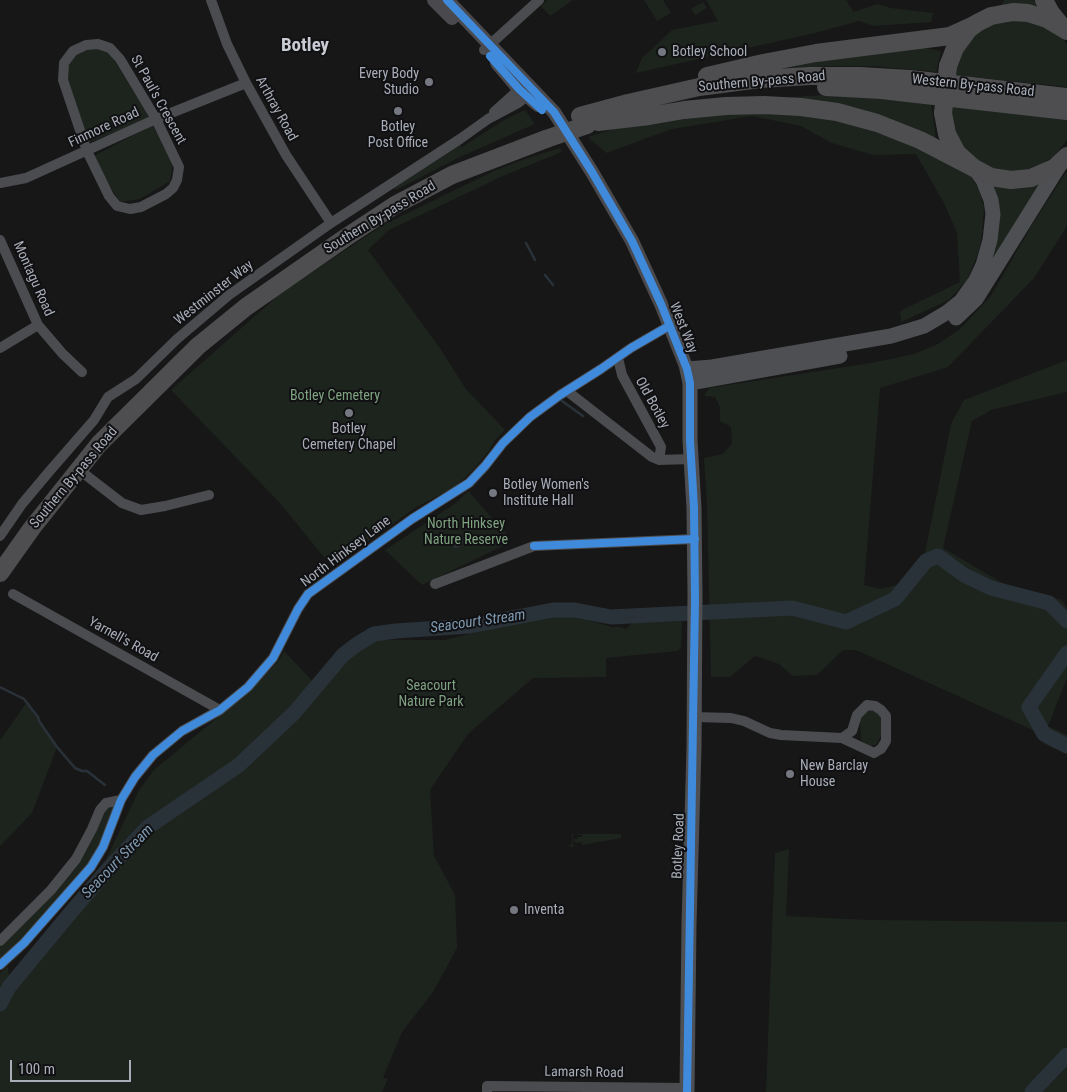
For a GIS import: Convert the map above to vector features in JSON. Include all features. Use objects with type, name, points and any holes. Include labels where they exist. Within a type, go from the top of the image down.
[{"type":"highway","points":[[974,169],[953,146],[945,127],[943,113],[948,66],[955,48],[998,0]]},
{"type":"highway","points":[[1044,0],[1051,13],[1066,30]]},
{"type":"highway","points":[[628,103],[686,82],[763,63],[837,49],[945,37],[961,32],[998,14],[1020,12],[1041,16],[1066,30]]},
{"type":"highway","name":"Southern By-pass Road","points":[[588,121],[628,103],[699,88],[760,79],[829,76],[879,83]]},
{"type":"highway","name":"Southern By-pass Road","points":[[0,554],[62,471],[148,379],[192,337],[240,298],[389,197],[447,166],[588,121],[670,104],[760,90],[879,83]]},
{"type":"highway","name":"Western By-pass Road","points":[[879,83],[1067,97]]},
{"type":"highway","name":"Western By-pass Road","points":[[879,83],[1067,111]]},
{"type":"highway","points":[[588,121],[649,116],[726,106],[764,105],[801,107],[836,112],[884,125],[928,144],[974,169],[998,178],[1017,180],[1039,176],[1065,159]]},
{"type":"highway","name":"Southern By-pass Road","points":[[0,573],[78,469],[106,438],[198,346],[246,307],[396,205],[452,175],[543,135]]},
{"type":"main road","name":"West Way","points":[[434,0],[487,47]]},
{"type":"main road","name":"West Way","points":[[447,0],[575,146],[632,241],[660,304],[688,376],[696,600]]},
{"type":"main road","points":[[688,376],[884,348],[940,329],[959,316],[976,299],[1065,159]]},
{"type":"main road","points":[[688,376],[712,367],[891,336],[924,326],[946,313],[960,300],[976,280],[983,265],[990,240],[993,214],[991,200],[983,180],[974,169]]},
{"type":"main road","name":"Botley Road","points":[[687,1090],[696,600]]},
{"type":"street","name":"Arthray Road","points":[[212,0],[227,44],[246,83],[286,156],[331,223]]},
{"type":"street","points":[[487,47],[539,0]]},
{"type":"street","name":"St Paul's Crescent","points":[[98,44],[110,48],[120,59],[156,119],[179,167],[177,180],[173,188],[166,194],[141,207],[130,209],[118,206],[110,196],[87,151],[63,80],[64,62],[73,51],[86,45],[98,44]]},
{"type":"street","name":"Finmore Road","points":[[0,183],[26,178],[156,119],[246,83]]},
{"type":"street","name":"Westminster Way","points":[[0,536],[42,479],[94,420],[108,397],[136,379],[177,339],[229,295],[331,223],[488,119],[518,104],[527,90]]},
{"type":"street","name":"Montagu Road","points":[[0,240],[38,325],[62,353],[82,372]]},
{"type":"street","points":[[0,348],[38,325]]},
{"type":"street","name":"North Hinksey Lane","points":[[0,965],[24,943],[91,867],[103,847],[121,800],[135,777],[153,755],[182,731],[220,710],[248,687],[273,658],[298,609],[308,594],[412,519],[469,483],[503,444],[530,417],[631,348],[669,326]]},
{"type":"street","name":"Old Botley","points":[[618,358],[622,375],[661,447],[659,460]]},
{"type":"street","points":[[567,391],[652,457],[659,460],[691,459]]},
{"type":"street","points":[[78,469],[122,504],[141,510],[209,495]]},
{"type":"street","points":[[435,584],[534,546],[695,539]]},
{"type":"street","name":"Yarnell's Road","points":[[13,594],[220,710]]},
{"type":"street","points":[[694,717],[731,718],[744,721],[770,733],[781,735],[842,738],[874,753],[881,749],[886,741],[886,716],[881,710],[867,705],[857,715],[852,731],[842,738]]},
{"type":"street","points":[[0,941],[51,890],[76,859],[100,810],[106,803],[121,800]]},
{"type":"street","name":"Lamarsh Road","points":[[487,1092],[487,1086],[687,1090]]},
{"type":"green space","points":[[548,0],[573,0],[550,16],[541,6]]},
{"type":"green space","points":[[644,0],[663,0],[671,13],[657,21]]},
{"type":"green space","points":[[706,0],[846,0],[854,12],[877,4],[891,8],[933,13],[931,22],[874,26],[859,21],[815,33],[636,73],[642,58],[672,30],[718,21]]},
{"type":"green space","points":[[1004,0],[1034,0],[1038,6],[1043,7],[1002,7],[1001,5]]},
{"type":"green space","points":[[703,2],[707,8],[695,15],[691,9]]},
{"type":"green space","points":[[1025,18],[1060,35],[1067,44],[1067,87],[954,75],[958,55],[970,37],[987,24]]},
{"type":"green space","points":[[87,46],[107,48],[149,117],[87,143],[64,78],[72,56]]},
{"type":"green space","points":[[914,46],[941,51],[936,72],[874,66],[828,66],[754,72]]},
{"type":"green space","points":[[823,95],[931,103],[936,140],[778,98]]},
{"type":"green space","points":[[949,105],[1067,117],[1067,140],[1055,155],[1038,167],[1017,173],[996,170],[976,161],[961,146],[952,127]]},
{"type":"green space","points":[[525,110],[535,124],[460,157],[396,190],[394,188],[460,145],[462,147],[504,120]]},
{"type":"green space","points":[[759,112],[826,117],[910,143],[969,174],[979,189],[984,208],[979,251],[967,280],[949,300],[901,322],[900,311],[960,282],[957,233],[944,203],[916,154],[873,155],[832,143],[801,126],[752,116],[672,129],[606,153],[588,137],[614,129],[669,118]]},
{"type":"green space","points":[[153,125],[173,161],[170,181],[140,199],[120,202],[92,157]]},
{"type":"green space","name":"Botley Cemetery","points":[[560,148],[562,152],[505,175],[389,230],[368,250],[440,348],[465,388],[505,430],[471,472],[456,486],[415,508],[332,567],[278,501],[171,390],[280,294],[383,225],[496,170]]},
{"type":"green space","points":[[1067,171],[1067,226],[1034,278],[948,367],[880,388],[864,585],[880,589],[902,584],[924,558],[951,424],[964,400],[1067,360],[1067,392],[991,410],[972,421],[943,548],[1004,584],[1062,600],[1067,608],[1067,678],[1048,726],[1067,735],[1067,754],[1044,744],[1035,731],[856,650],[843,650],[817,675],[793,676],[779,664],[755,656],[730,677],[711,677],[707,504],[704,458],[723,454],[732,443],[731,427],[720,421],[720,407],[715,397],[704,396],[709,388],[871,363],[914,354],[938,344],[960,329],[990,297],[1032,225]]},
{"type":"green space","points":[[992,180],[1042,182],[996,257],[992,256]]},
{"type":"green space","name":"North Hinksey Nature Reserve","points":[[468,491],[510,538],[509,543],[422,585],[385,550],[456,503]]},
{"type":"green space","name":"Seacourt Nature Park","points":[[567,613],[611,627],[626,629],[632,623],[682,621],[681,648],[677,651],[606,658],[606,677],[533,678],[468,734],[442,772],[430,790],[434,856],[455,895],[457,948],[433,992],[402,1032],[383,1078],[388,1079],[382,1092],[0,1092],[0,973],[8,966],[10,987],[110,867],[148,827],[239,765],[294,713],[334,668],[337,671],[344,659],[357,649],[376,640],[445,640],[540,616]]},
{"type":"green space","points":[[284,651],[316,685],[289,713],[223,772],[142,826],[134,838],[101,870],[139,790],[154,770],[253,688],[279,660]]},
{"type":"green space","points":[[27,702],[57,747],[32,813],[0,846],[0,740]]},
{"type":"green space","points":[[871,709],[881,716],[881,735],[876,745],[869,746],[861,739],[860,719],[861,716]]},
{"type":"green space","points":[[121,800],[103,847],[0,965],[0,941],[76,859],[100,810]]},
{"type":"green space","points":[[572,834],[573,847],[571,847],[568,845],[572,845]]},
{"type":"green space","points":[[573,834],[621,834],[621,838],[582,845],[582,842],[576,843],[575,841],[574,843],[574,839],[582,837],[582,835]]},
{"type":"green space","points":[[789,849],[786,916],[870,920],[1067,922],[1067,1092],[766,1092],[775,853]]},
{"type":"shaded area","points":[[461,537],[467,537],[468,540],[459,547],[454,548],[454,542]]},
{"type":"waterway","points":[[526,243],[535,260]]},
{"type":"waterway","points":[[545,275],[553,285]]},
{"type":"waterway","points":[[562,401],[583,416]]},
{"type":"waterway","name":"Seacourt Stream","points":[[0,1004],[9,987],[72,911],[148,827],[239,765],[294,713],[343,655],[374,634],[470,626],[553,610],[575,610],[611,617],[792,608],[846,622],[895,599],[926,561],[938,556],[964,575],[991,588],[1049,603],[1067,621]]},
{"type":"waterway","name":"Seacourt Stream","points":[[1067,653],[1029,707],[1044,734],[1067,746]]},
{"type":"waterway","points":[[0,687],[24,699],[57,747],[75,768],[87,771],[105,785]]},
{"type":"waterway","points":[[1032,1092],[1067,1055]]},
{"type":"cycle path","points":[[447,0],[554,112],[632,241],[661,304],[687,369],[690,383],[695,600],[687,1092]]},
{"type":"cycle path","points":[[490,56],[519,89],[542,110]]},
{"type":"cycle path","points":[[0,965],[24,943],[91,867],[103,847],[121,800],[135,777],[153,755],[182,731],[220,710],[248,687],[273,658],[298,609],[308,594],[412,519],[469,483],[503,443],[530,417],[631,348],[669,326]]},
{"type":"cycle path","points":[[534,546],[695,539]]},
{"type":"place","name":"Botley School","points":[[662,52]]},
{"type":"place","name":"Every Body Studio","points":[[429,82]]},
{"type":"place","name":"Botley Post Office","points":[[398,111]]},
{"type":"place","name":"Botley Cemetery Chapel","points":[[349,413]]},
{"type":"place","name":"Botley Women's Institute Hall","points":[[493,493]]},
{"type":"place","name":"New Barclay House","points":[[790,774]]},
{"type":"place","name":"Inventa","points":[[514,910]]},
{"type":"district","name":"Botley","points":[[305,46]]}]
